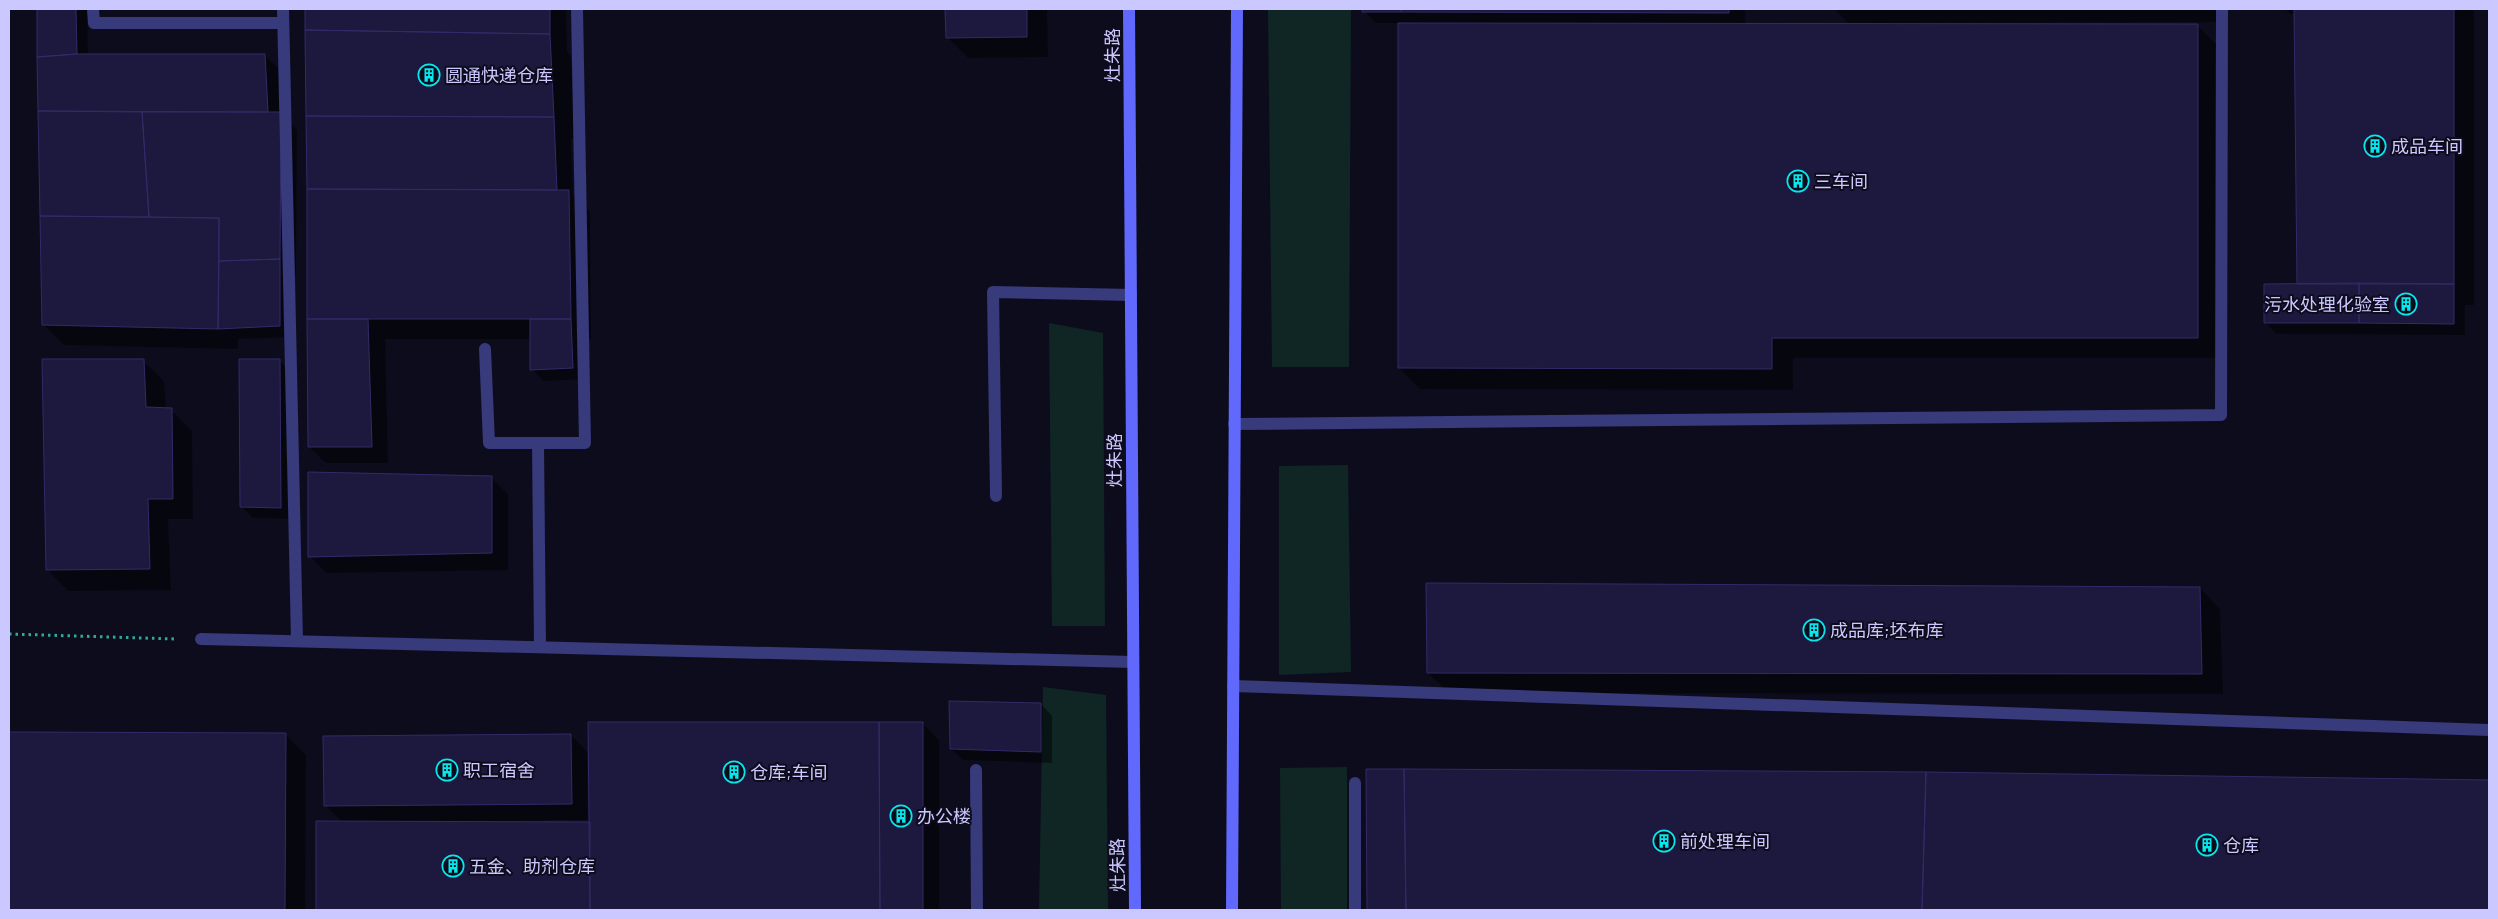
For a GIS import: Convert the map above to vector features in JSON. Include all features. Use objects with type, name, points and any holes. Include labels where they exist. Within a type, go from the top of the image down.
[{"type":"main road","name":"灶朱路","points":[[1129,9],[1135,910]]},
{"type":"main road","points":[[1232,910],[1237,9]]},
{"type":"lane","points":[[94,9],[94,23],[283,23]]},
{"type":"lane","points":[[283,9],[297,641]]},
{"type":"lane","points":[[485,349],[489,443],[586,443],[577,9]]},
{"type":"lane","points":[[1234,424],[2221,415],[2222,9]]},
{"type":"lane","points":[[996,496],[994,292],[1131,295]]},
{"type":"lane","points":[[538,443],[540,647]]},
{"type":"lane","points":[[201,639],[1132,662]]},
{"type":"lane","points":[[1233,686],[2489,730]]},
{"type":"lane","points":[[976,770],[977,910]]},
{"type":"lane","points":[[1354,783],[1355,910]]},
{"type":"path","points":[[9,634],[201,639]]},
{"type":"green space","points":[[1268,9],[1351,9],[1349,367],[1272,367]]},
{"type":"green space","points":[[1049,323],[1103,333],[1105,626],[1052,626]]},
{"type":"green space","points":[[1348,465],[1351,672],[1279,675],[1279,466]]},
{"type":"green space","points":[[1043,687],[1106,695],[1108,910],[1039,910]]},
{"type":"green space","points":[[1347,767],[1347,910],[1281,910],[1280,768]]},
{"type":"building","points":[[37,9],[76,9],[77,54],[37,57]]},
{"type":"building","points":[[305,9],[550,9],[550,34],[305,30]]},
{"type":"building","points":[[945,9],[1027,9],[1027,37],[946,38]]},
{"type":"building","points":[[1362,9],[1401,9],[1401,12],[1362,12]]},
{"type":"building","points":[[1401,9],[1729,9],[1729,13],[1401,12]]},
{"type":"building","name":"成品车间","points":[[2294,9],[2454,9],[2454,284],[2297,284]]},
{"type":"building","name":"三车间","points":[[1398,23],[2198,24],[2198,338],[1772,338],[1772,369],[1398,368]]},
{"type":"building","name":"圆通快递仓库","points":[[305,30],[550,34],[554,117],[306,116]]},
{"type":"building","points":[[77,54],[265,54],[268,112],[38,111],[37,57]]},
{"type":"building","points":[[38,111],[142,112],[149,217],[40,216]]},
{"type":"building","points":[[142,112],[281,112],[280,259],[219,261],[219,218],[149,217]]},
{"type":"building","points":[[306,116],[554,117],[557,190],[307,189]]},
{"type":"building","points":[[307,189],[569,190],[571,319],[307,319]]},
{"type":"building","points":[[40,216],[219,218],[218,329],[42,325]]},
{"type":"building","points":[[280,259],[280,326],[218,329],[219,261]]},
{"type":"building","name":"污水处理化验室","points":[[2359,283],[2454,284],[2454,324],[2359,323]]},
{"type":"building","points":[[2359,283],[2359,323],[2264,323],[2264,284]]},
{"type":"building","points":[[307,319],[368,319],[372,447],[308,447]]},
{"type":"building","points":[[530,319],[571,319],[573,368],[530,370]]},
{"type":"building","points":[[42,359],[144,359],[146,407],[172,408],[173,499],[148,499],[150,569],[46,570]]},
{"type":"building","points":[[239,359],[280,359],[281,508],[240,507]]},
{"type":"building","points":[[308,472],[492,476],[492,553],[308,557]]},
{"type":"building","name":"成品库;坯布库","points":[[1426,583],[2200,587],[2202,674],[1427,673]]},
{"type":"building","points":[[949,701],[1041,703],[1041,752],[950,749]]},
{"type":"building","name":"仓库;车间","points":[[588,722],[879,722],[880,910],[590,910]]},
{"type":"building","name":"办公楼","points":[[879,722],[923,722],[923,910],[880,910]]},
{"type":"building","points":[[9,732],[286,733],[285,910],[9,910]]},
{"type":"building","name":"职工宿舍","points":[[571,734],[572,804],[324,806],[323,736]]},
{"type":"building","points":[[1366,769],[1404,769],[1406,910],[1367,910]]},
{"type":"building","name":"前处理车间","points":[[1404,769],[1926,772],[1922,910],[1406,910]]},
{"type":"building","name":"仓库","points":[[1926,772],[2489,780],[2489,910],[1922,910]]},
{"type":"building","name":"五金、助剂仓库","points":[[316,821],[590,822],[590,910],[316,910]]},
{"type":"place","name":"圆通快递仓库","points":[[429,75]]},
{"type":"place","name":"成品车间","points":[[2375,146]]},
{"type":"place","name":"三车间","points":[[1798,181]]},
{"type":"place","name":"污水处理化验室","points":[[2406,304]]},
{"type":"place","name":"成品库;坯布库","points":[[1814,630]]},
{"type":"place","name":"职工宿舍","points":[[447,770]]},
{"type":"place","name":"仓库;车间","points":[[734,772]]},
{"type":"place","name":"办公楼","points":[[901,816]]},
{"type":"place","name":"前处理车间","points":[[1664,841]]},
{"type":"place","name":"仓库","points":[[2207,845]]},
{"type":"place","name":"五金、助剂仓库","points":[[453,866]]}]
